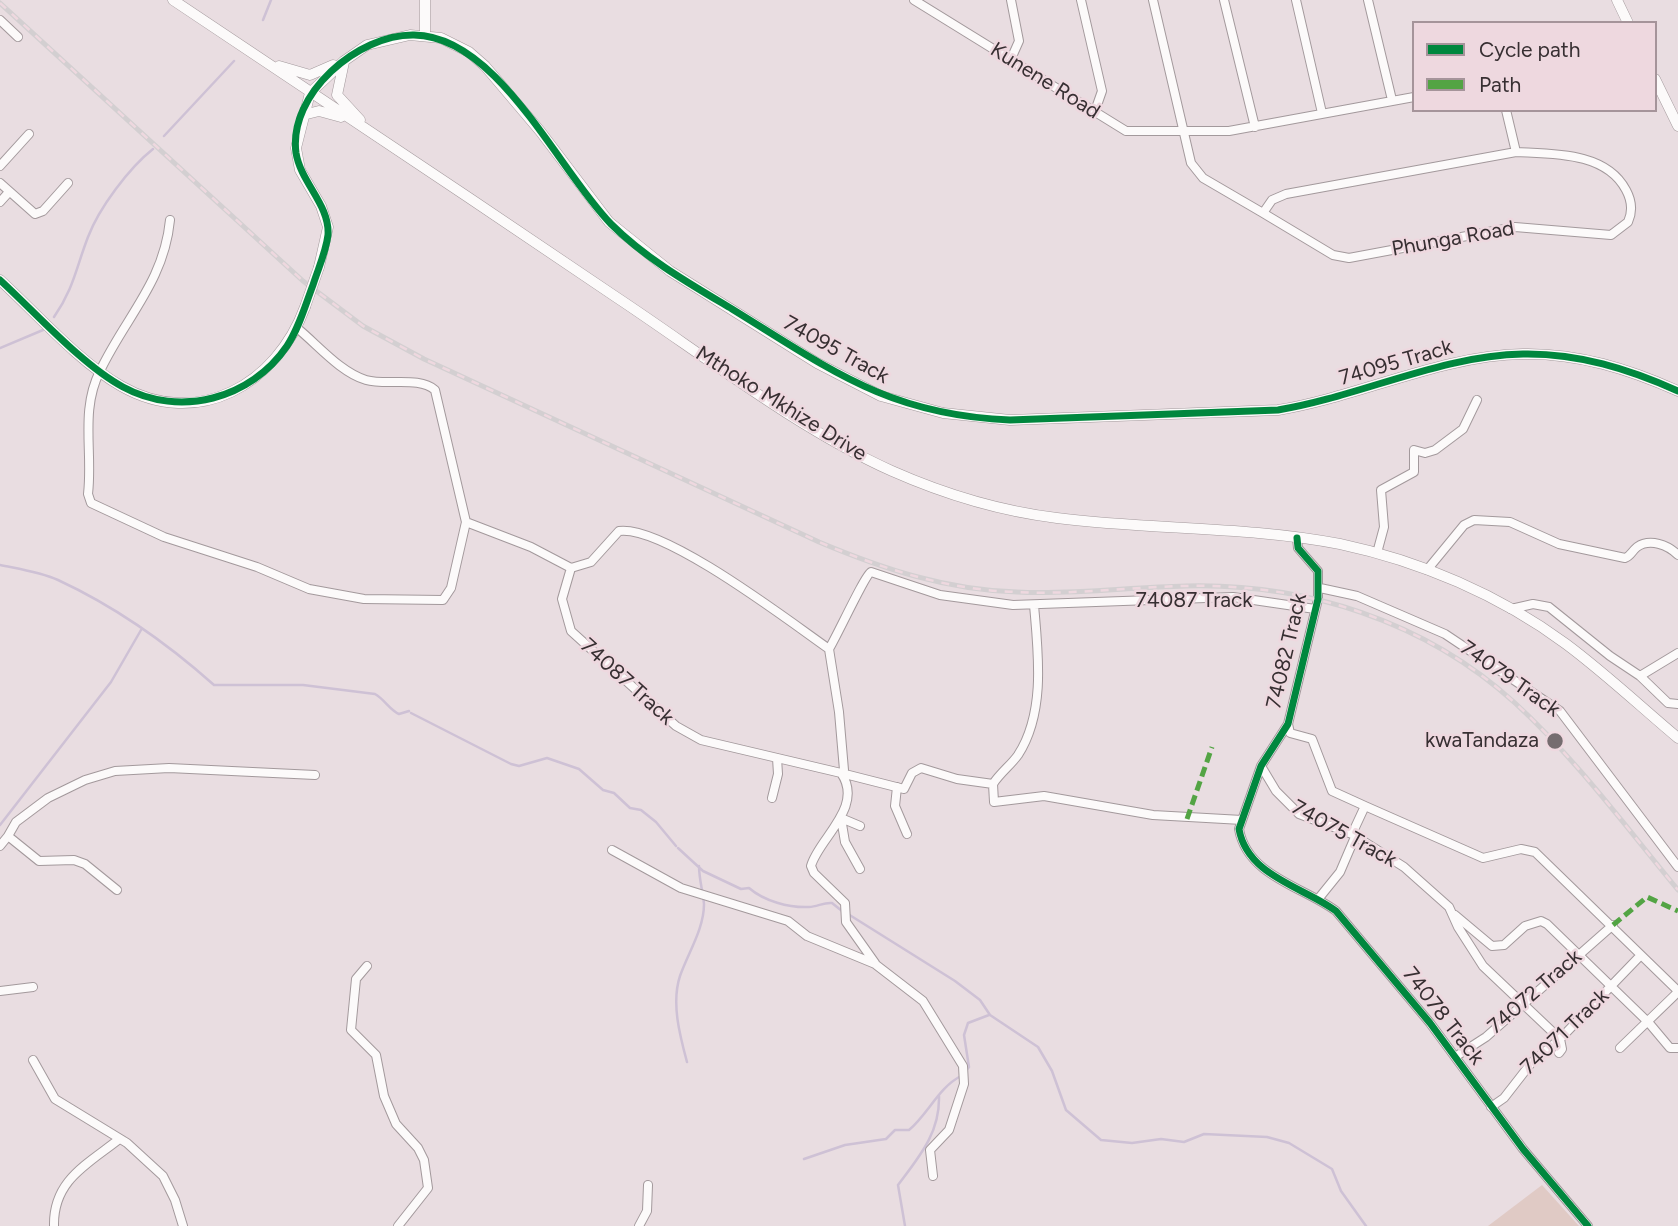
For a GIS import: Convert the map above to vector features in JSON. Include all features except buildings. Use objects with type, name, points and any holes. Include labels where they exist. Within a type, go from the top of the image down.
[{"type":"street","name":"Mthoko Mkhize Drive","points":[[173,0],[828,438],[892,471],[965,498],[1053,518],[1297,538],[1377,553],[1427,570],[1511,609],[1568,645],[1678,738]]},
{"type":"street","points":[[425,0],[425,36]]},
{"type":"street","name":"Kunene Road","points":[[914,0],[1126,131],[1217,132],[1412,97]]},
{"type":"street","points":[[1011,0],[1019,41],[1011,60]]},
{"type":"street","points":[[1081,0],[1102,91],[1095,111]]},
{"type":"street","points":[[1153,0],[1195,170],[1263,213]]},
{"type":"street","points":[[1224,0],[1255,127]]},
{"type":"street","points":[[1296,0],[1322,113]]},
{"type":"street","points":[[1368,0],[1392,100]]},
{"type":"street","points":[[1617,0],[1627,21]]},
{"type":"street","points":[[0,20],[18,37]]},
{"type":"street","name":"74095 Track","points":[[310,93],[356,51],[390,38],[425,36],[456,45],[485,66],[540,131],[609,222],[639,248],[670,271],[817,363],[881,396],[915,406],[972,417],[1010,419],[1278,410],[1314,404],[1470,360],[1521,354],[1602,363],[1678,391]]},
{"type":"street","points":[[262,60],[310,75],[324,71],[356,51]]},
{"type":"street","points":[[344,61],[336,88],[339,99],[378,138]]},
{"type":"street","points":[[1657,83],[1678,126]]},
{"type":"street","points":[[0,280],[100,371],[122,387],[155,399],[183,402],[219,397],[249,383],[266,371],[297,328],[319,267],[328,227],[321,206],[300,170],[297,156],[297,137],[310,93]]},
{"type":"street","points":[[303,115],[319,111],[355,122]]},
{"type":"street","points":[[1506,112],[1516,152]]},
{"type":"street","points":[[0,166],[29,134]]},
{"type":"street","name":"Phunga Road","points":[[1516,152],[1575,157],[1611,171],[1621,183],[1631,203],[1628,222],[1611,235],[1515,227],[1349,258],[1333,255],[1263,213],[1272,200],[1286,194],[1516,152]]},
{"type":"street","points":[[0,183],[32,213],[43,211],[68,183]]},
{"type":"street","points":[[0,201],[9,192]]},
{"type":"street","points":[[170,220],[166,254],[157,274],[100,371],[87,419],[89,499],[95,506],[164,537],[246,563],[309,589],[364,599],[437,601],[448,596],[466,522],[435,390],[424,384],[380,383],[352,373],[297,328]]},
{"type":"street","points":[[1377,553],[1384,527],[1381,490],[1414,472],[1414,450],[1435,450],[1463,429],[1477,400]]},
{"type":"street","points":[[1427,570],[1464,525],[1474,520],[1510,522],[1559,544],[1628,558],[1638,547],[1653,542],[1670,548],[1678,555]]},
{"type":"street","points":[[466,522],[531,547],[571,568],[591,562],[614,533],[631,531],[699,561],[829,649],[839,712],[844,770],[841,773],[846,784],[842,818],[845,842],[860,869]]},
{"type":"street","name":"74082 Track","points":[[1242,820],[1261,766],[1288,724],[1320,588],[1318,572],[1298,548],[1297,538]]},
{"type":"street","name":"74087 Track","points":[[571,568],[563,589],[562,608],[572,631],[676,726],[690,735],[897,787]]},
{"type":"street","name":"74087 Track","points":[[829,649],[852,609],[864,577],[871,572],[940,595],[1034,605],[1233,597],[1315,609]]},
{"type":"street","name":"74079 Track","points":[[1320,588],[1357,596],[1445,634],[1560,711],[1678,867]]},
{"type":"street","points":[[1511,609],[1533,604],[1549,607],[1610,656],[1640,676],[1668,703],[1678,704]]},
{"type":"street","points":[[1034,605],[1038,672],[1031,717],[1017,756],[993,784],[994,802],[1044,796],[1111,809],[1110,807],[1206,820],[1242,820]]},
{"type":"street","points":[[1640,676],[1678,653]]},
{"type":"street","points":[[1288,724],[1290,733],[1312,739],[1332,791],[1483,858],[1521,849],[1535,852],[1613,925],[1640,956],[1678,991],[1649,1023],[1620,1048]]},
{"type":"street","points":[[772,798],[778,774],[777,758]]},
{"type":"street","name":"74075 Track","points":[[1261,766],[1276,791],[1299,814],[1354,835],[1404,867],[1449,907],[1458,927],[1483,966],[1560,1039]]},
{"type":"street","points":[[0,846],[16,822],[48,798],[85,780],[115,771],[169,768],[315,775]]},
{"type":"street","points":[[907,834],[895,806],[897,787],[904,789],[912,773],[921,768],[957,779],[993,784]]},
{"type":"street","points":[[1319,898],[1340,872],[1365,806]]},
{"type":"street","points":[[842,818],[860,826]]},
{"type":"street","points":[[842,818],[811,866],[814,873],[845,903],[846,922],[875,964]]},
{"type":"street","name":"74078 Track","points":[[1242,820],[1241,838],[1249,852],[1277,878],[1319,898],[1350,928],[1588,1226]]},
{"type":"street","points":[[8,836],[39,861],[74,860],[85,863],[117,890]]},
{"type":"street","points":[[612,850],[681,888],[788,922],[807,936],[875,964],[923,1001],[963,1066],[964,1084],[949,1130],[930,1150],[933,1176]]},
{"type":"street","points":[[1449,907],[1459,919],[1492,946],[1504,945],[1525,926],[1541,921],[1649,1023],[1670,1048],[1678,1048]]},
{"type":"street","name":"74072 Track","points":[[1455,1057],[1478,1042],[1524,1004],[1613,925]]},
{"type":"street","name":"74071 Track","points":[[1491,1107],[1504,1098],[1532,1062],[1560,1039],[1640,956]]},
{"type":"street","points":[[367,966],[356,979],[351,1030],[376,1055],[384,1096],[400,1132],[422,1154],[428,1182],[423,1196],[398,1226]]},
{"type":"street","points":[[0,991],[33,987]]},
{"type":"street","points":[[1559,1053],[1562,1049],[1560,1039]]},
{"type":"street","points":[[33,1060],[55,1099],[118,1140],[127,1143],[163,1175],[183,1226]]},
{"type":"street","points":[[54,1226],[54,1207],[63,1186],[118,1140]]},
{"type":"street","points":[[639,1226],[647,1211],[648,1185]]},
{"type":"shaded area","points":[[1542,1185],[1579,1226],[1488,1226]]},
{"type":"waterway","points":[[263,20],[271,0]]},
{"type":"waterway","points":[[164,136],[234,61]]},
{"type":"waterway","points":[[54,317],[70,287],[99,214],[125,178],[153,149]]},
{"type":"waterway","points":[[0,348],[43,330]]},
{"type":"waterway","points":[[0,565],[51,577],[79,590],[159,641],[214,685],[303,685],[375,694],[399,714],[409,711]]},
{"type":"waterway","points":[[0,825],[111,682],[141,630]]},
{"type":"waterway","points":[[411,713],[511,764],[519,766],[547,758],[579,769],[603,790],[614,793],[630,808],[641,810],[656,822],[676,846]]},
{"type":"waterway","points":[[678,848],[703,871],[741,889],[749,888],[769,900],[801,907],[832,903],[842,911]]},
{"type":"waterway","points":[[687,1062],[676,997],[680,976],[699,932],[703,913],[699,866]]},
{"type":"waterway","points":[[848,914],[955,981],[980,1000],[990,1015],[1038,1047],[1052,1071],[1066,1110],[1101,1140],[1132,1143],[1161,1139],[1184,1142],[1204,1134],[1267,1137],[1289,1143],[1332,1169],[1341,1191],[1366,1226]]},
{"type":"waterway","points":[[966,1071],[969,1067],[964,1035],[968,1023],[989,1015]]},
{"type":"waterway","points":[[804,1159],[845,1145],[886,1139],[895,1130],[909,1130],[946,1087],[961,1076]]},
{"type":"waterway","points":[[905,1226],[898,1185],[927,1144],[936,1122],[939,1096]]},
{"type":"railway","points":[[0,3],[303,281],[363,326],[424,359],[819,542],[916,576],[966,587],[1017,592],[1186,586],[1275,591],[1319,600],[1403,629],[1480,674],[1515,703],[1580,770],[1678,890]]},
{"type":"marked path","points":[[1187,819],[1212,747]]},
{"type":"marked path","points":[[1613,925],[1647,897],[1678,911]]},
{"type":"cycle path","points":[[0,280],[91,366],[123,387],[145,396],[190,402],[213,398],[254,379],[272,364],[291,339],[327,241],[325,214],[303,174],[296,153],[296,131],[303,110],[315,89],[350,56],[393,37],[414,35],[444,41],[473,57],[499,81],[611,224],[654,260],[832,370],[895,399],[929,409],[1010,420],[1278,410],[1339,396],[1462,361],[1523,354],[1583,359],[1641,376],[1678,391]]},
{"type":"cycle path","points":[[1297,538],[1298,548],[1318,571],[1318,599],[1288,724],[1261,766],[1239,829],[1244,845],[1253,858],[1278,879],[1336,911],[1430,1023],[1523,1149],[1588,1226]]},
{"type":"place","name":"kwaTandaza","points":[[1555,741]]}]
